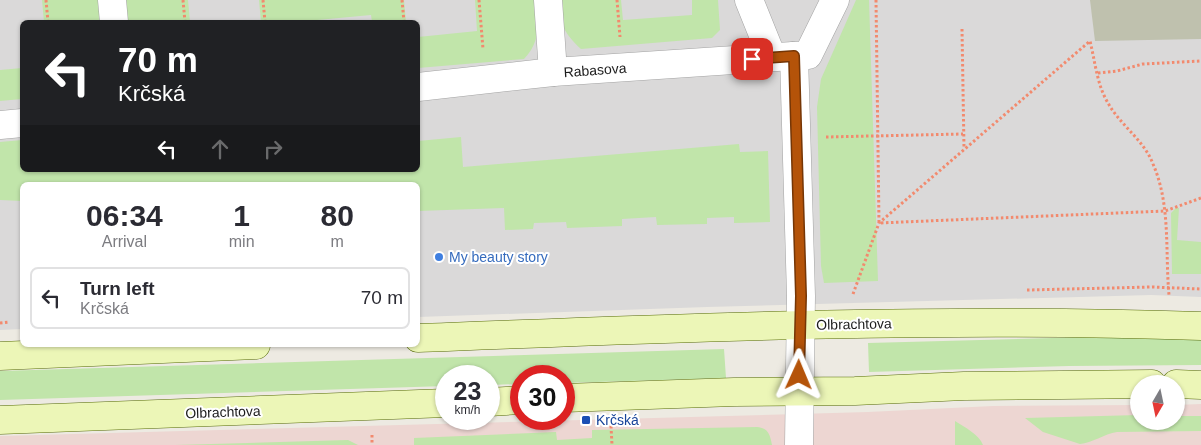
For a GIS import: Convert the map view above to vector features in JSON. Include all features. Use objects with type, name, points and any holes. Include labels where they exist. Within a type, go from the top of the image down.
[{"type":"street","points":[[112,0],[114,20]]},
{"type":"street","points":[[548,0],[553,72]]},
{"type":"street","points":[[749,0],[783,56],[796,137],[800,325],[799,445]]},
{"type":"street","points":[[783,56],[808,55],[835,0]]},
{"type":"street","name":"Rabasova","points":[[420,87],[553,72],[783,56]]},
{"type":"street","points":[[0,125],[20,123]]},
{"type":"street","name":"Olbrachtova","points":[[420,338],[854,323],[1107,323],[1201,326]]},
{"type":"street","points":[[0,356],[209,347]]},
{"type":"street","points":[[575,398],[964,386],[1130,384]]},
{"type":"street","points":[[1185,384],[1201,385]]},
{"type":"street","name":"Olbrachtova","points":[[0,420],[435,403]]},
{"type":"path","points":[[46,0],[48,20]]},
{"type":"path","points":[[183,0],[185,20]]},
{"type":"path","points":[[263,0],[265,20]]},
{"type":"path","points":[[402,0],[404,20]]},
{"type":"path","points":[[479,0],[484,57]]},
{"type":"path","points":[[617,0],[620,43]]},
{"type":"path","points":[[853,294],[879,223],[876,0]]},
{"type":"path","points":[[962,29],[962,134],[964,148]]},
{"type":"path","points":[[879,223],[1090,41],[1108,103],[1153,161],[1162,192],[1165,211],[1168,287]]},
{"type":"path","points":[[1098,73],[1117,71],[1143,64],[1201,61]]},
{"type":"path","points":[[796,137],[962,134]]},
{"type":"path","points":[[879,223],[1165,211],[1201,198]]},
{"type":"path","points":[[611,425],[612,445]]},
{"type":"shaded area","points":[[0,0],[1201,0],[1201,297],[1151,295],[420,317],[420,182],[20,182],[20,329],[0,330]]},
{"type":"shaded area","points":[[1090,0],[1201,0],[1201,39],[1095,41]]},
{"type":"shaded area","points":[[1201,404],[1201,445],[0,445],[0,436],[435,424],[435,430],[500,430],[500,422],[510,422],[510,430],[575,430],[575,420],[868,412],[993,406],[1130,405],[1130,430],[1185,430],[1185,405]]},
{"type":"green space","points":[[42,0],[105,0],[107,20],[44,20]]},
{"type":"green space","points":[[125,0],[188,0],[190,20],[127,20]]},
{"type":"green space","points":[[259,0],[404,0],[406,20],[372,20],[371,15],[317,20],[261,20]]},
{"type":"green space","points":[[475,0],[537,0],[538,31],[530,52],[524,59],[420,68],[420,37],[477,31]]},
{"type":"green space","points":[[558,0],[621,0],[623,20],[692,15],[692,0],[718,0],[720,30],[712,38],[581,49],[566,32],[560,15]]},
{"type":"green space","points":[[856,0],[869,0],[878,281],[824,283],[821,266],[817,107],[821,79]]},
{"type":"green space","points":[[20,68],[20,99],[0,101],[0,70]]},
{"type":"green space","points":[[461,137],[463,167],[739,144],[740,152],[768,151],[770,222],[734,223],[734,217],[707,218],[707,224],[657,225],[656,217],[622,219],[622,226],[567,228],[566,222],[534,223],[533,229],[505,230],[504,208],[420,211],[420,182],[20,182],[20,201],[0,200],[0,142],[20,140],[20,172],[420,172],[420,141]]},
{"type":"green space","points":[[1176,208],[1179,208],[1177,240],[1201,242],[1201,274],[1172,274],[1171,213]]},
{"type":"green space","points":[[1124,336],[1201,336],[1201,365],[1069,366],[869,372],[868,343]]},
{"type":"green space","points":[[724,349],[726,378],[575,383],[575,365],[510,365],[510,384],[500,385],[500,365],[435,365],[435,386],[0,400],[0,371]]},
{"type":"green space","points":[[1130,415],[1130,430],[1185,430],[1185,416],[1201,416],[1201,431],[1117,432],[1080,444],[1043,432],[1025,418]]},
{"type":"green space","points":[[955,421],[975,434],[983,445],[955,445]]},
{"type":"green space","points":[[757,427],[768,432],[772,445],[414,445],[414,438],[556,432],[557,440],[592,438],[592,430]]},
{"type":"green space","points":[[348,440],[358,445],[175,445]]},
{"type":"place","name":"My beauty story","points":[[439,257]]},
{"type":"place","name":"Krčská","points":[[586,420]]},
{"type":"route","points":[[752,59],[794,56],[801,296],[799,375]]}]
